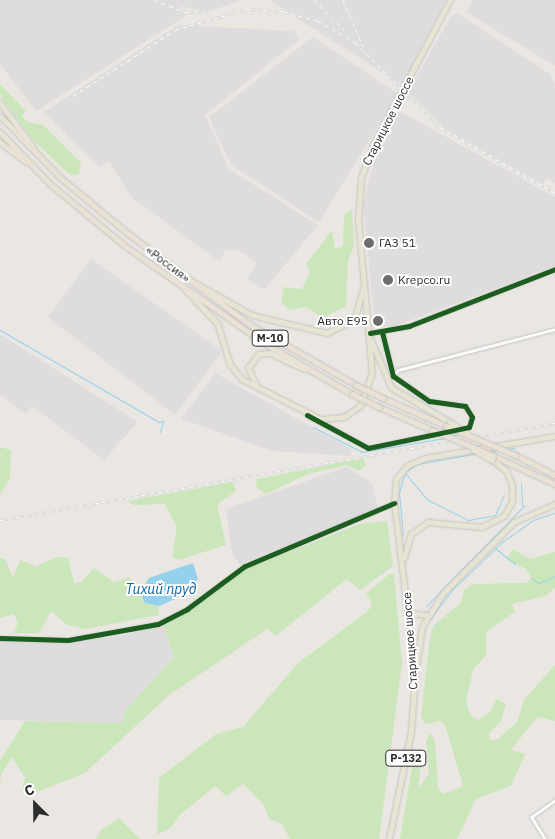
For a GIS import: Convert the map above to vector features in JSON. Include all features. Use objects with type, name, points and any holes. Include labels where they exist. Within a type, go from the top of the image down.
[{"type":"highway","name":"«Россия»","points":[[0,116],[39,157],[101,214],[191,282],[272,339],[356,385],[448,424]]},
{"type":"highway","name":"«Россия»","points":[[0,132],[31,165],[94,222],[184,287],[305,369],[352,394],[493,458]]},
{"type":"highway","name":"М-10","points":[[448,424],[555,475]]},
{"type":"highway","name":"М-10","points":[[493,458],[555,484]]},
{"type":"main road","name":"Старицкое шоссе","points":[[307,415],[338,419],[360,406],[372,378],[370,333],[358,208],[365,164],[450,0]]},
{"type":"main road","points":[[0,102],[39,157]]},
{"type":"main road","points":[[0,142],[31,165]]},
{"type":"main road","points":[[191,282],[252,315],[331,332],[357,316],[364,272]]},
{"type":"main road","points":[[184,287],[218,324],[236,374],[264,392],[307,415]]},
{"type":"main road","points":[[370,339],[392,388],[448,424]]},
{"type":"main road","points":[[264,392],[248,376],[248,364],[256,355],[270,353],[305,369]]},
{"type":"main road","name":"Старицкое шоссе","points":[[389,839],[408,748],[415,676],[410,613],[394,503],[397,477],[414,461],[555,436]]},
{"type":"main road","points":[[404,567],[407,540],[421,525],[437,520],[484,527],[504,516],[513,488],[506,472],[493,458]]},
{"type":"main road","points":[[415,676],[428,614],[442,593],[510,526],[530,512],[555,504]]},
{"type":"main road","points":[[410,613],[420,617],[428,614]]},
{"type":"street","points":[[370,333],[409,326],[555,269]]},
{"type":"street","points":[[392,376],[398,370],[555,329]]},
{"type":"street","points":[[307,415],[368,448],[409,443],[471,425],[471,414],[465,406],[429,401],[392,376],[382,332]]},
{"type":"street","points":[[0,638],[68,640],[158,624],[187,610],[246,566],[394,503]]},
{"type":"street","points":[[545,839],[531,817],[555,800]]},
{"type":"shaded area","points":[[0,0],[176,0],[186,16],[36,111],[0,64]]},
{"type":"shaded area","points":[[177,0],[243,0],[206,12],[181,6]]},
{"type":"shaded area","points":[[269,0],[446,0],[402,85]]},
{"type":"shaded area","points":[[473,0],[555,0],[555,66],[466,12]]},
{"type":"shaded area","points":[[457,13],[550,74],[555,84],[555,183],[546,178],[543,184],[450,133],[408,92],[451,16]]},
{"type":"shaded area","points":[[178,25],[293,31],[300,39],[205,115],[229,169],[318,225],[264,290],[247,279],[257,263],[238,250],[226,250],[219,261],[131,197],[109,161],[100,167],[44,112]]},
{"type":"shaded area","points":[[313,37],[398,94],[319,222],[231,165],[209,117]]},
{"type":"shaded area","points":[[399,111],[555,197],[555,266],[395,326],[375,327],[363,204],[376,153]]},
{"type":"shaded area","points":[[91,259],[222,351],[175,415],[48,317]]},
{"type":"shaded area","points":[[0,334],[138,422],[104,460],[32,406],[25,414],[0,395]]},
{"type":"shaded area","points":[[215,373],[353,450],[350,456],[273,451],[181,419]]},
{"type":"shaded area","points":[[347,467],[372,483],[378,510],[240,564],[232,554],[226,509]]},
{"type":"shaded area","points":[[163,625],[174,655],[125,711],[122,723],[0,720],[0,641],[50,643],[120,636]]},
{"type":"green space","points":[[0,84],[26,111],[22,116],[27,122],[43,125],[81,163],[79,174],[70,175],[33,140],[0,95]]},
{"type":"green space","points":[[352,209],[354,246],[348,260],[346,306],[323,318],[306,307],[290,310],[281,302],[284,287],[302,289],[310,272],[306,264],[332,230],[335,249],[343,246],[344,215]]},
{"type":"green space","points":[[0,447],[11,450],[10,478],[0,495]]},
{"type":"green space","points":[[363,458],[366,466],[359,471],[347,465],[308,474],[266,494],[256,487],[257,479]]},
{"type":"green space","points":[[233,482],[236,491],[217,505],[226,545],[179,560],[172,558],[177,527],[165,504],[134,505],[127,501]]},
{"type":"green space","points":[[387,521],[393,566],[360,590],[347,579],[276,636],[267,629],[169,695],[85,773],[32,794],[22,791],[25,778],[12,757],[1,775],[0,785],[0,761],[25,721],[122,723],[125,711],[174,656],[163,625],[243,570],[360,524]]},
{"type":"green space","points":[[512,549],[530,559],[555,552],[555,588],[545,596],[512,604],[515,612],[486,632],[486,655],[473,670],[466,702],[471,716],[478,720],[489,713],[497,699],[506,704],[501,721],[489,733],[490,740],[498,739],[517,722],[524,700],[555,665],[555,721],[537,717],[511,750],[525,754],[511,786],[476,799],[457,839],[400,839],[413,761],[421,766],[418,789],[429,774],[426,741],[430,733],[435,741],[438,788],[443,794],[463,786],[445,725],[440,721],[425,724],[421,717],[430,637],[434,625],[461,603],[464,590],[473,584],[527,583],[531,577],[526,569],[507,560]]},
{"type":"green space","points":[[57,557],[68,558],[74,583],[81,582],[94,568],[114,582],[129,577],[145,603],[159,606],[159,615],[85,629],[67,625],[51,611],[39,633],[14,633],[18,623],[14,614],[0,618],[0,558],[5,559],[13,578],[20,560],[36,566]]},
{"type":"green space","points":[[389,574],[394,574],[402,663],[379,839],[290,839],[282,824],[269,819],[264,805],[243,784],[226,796],[215,786],[180,815],[171,828],[157,834],[159,778],[216,734],[243,727],[298,663],[368,611],[372,603],[366,594]]},
{"type":"green space","points":[[119,818],[140,839],[96,839],[101,830]]},
{"type":"water","name":"Тихий пруд","points":[[193,563],[198,579],[192,589],[177,590],[175,599],[159,606],[145,603],[140,593],[149,578]]},
{"type":"waterway","points":[[0,330],[159,422],[164,421]]},
{"type":"waterway","points":[[160,432],[163,422]]},
{"type":"waterway","points":[[313,427],[362,452],[445,438]]},
{"type":"waterway","points":[[451,436],[459,434]]},
{"type":"waterway","points":[[507,449],[515,448]]},
{"type":"waterway","points":[[489,452],[498,450]]},
{"type":"waterway","points":[[403,536],[399,493],[405,472],[417,464],[478,453]]},
{"type":"waterway","points":[[405,473],[428,500],[468,520],[495,515],[504,495]]},
{"type":"waterway","points":[[521,484],[522,506]]},
{"type":"waterway","points":[[426,606],[525,505]]},
{"type":"waterway","points":[[430,619],[452,590],[502,542],[533,520],[555,513]]},
{"type":"waterway","points":[[495,548],[515,564]]},
{"type":"waterway","points":[[532,578],[538,583],[555,576]]},
{"type":"railway","points":[[154,0],[186,12],[209,13]]},
{"type":"railway","points":[[314,0],[344,30]]},
{"type":"railway","points":[[343,0],[363,46]]},
{"type":"railway","points":[[73,96],[175,30],[247,9],[283,11],[318,21],[355,42],[386,73]]},
{"type":"railway","points":[[382,69],[440,127],[555,193]]},
{"type":"railway","points":[[0,520],[555,423]]},
{"type":"cycle path","points":[[370,333],[409,326],[555,269]]},
{"type":"cycle path","points":[[307,415],[368,448],[469,427],[472,417],[465,406],[429,401],[393,376],[382,332]]},
{"type":"cycle path","points":[[0,638],[68,640],[158,624],[187,609],[245,566],[394,503]]},
{"type":"place","name":"ГАЗ 51","points":[[369,243]]},
{"type":"place","name":"Krepco.ru","points":[[388,280]]},
{"type":"place","name":"Авто E95","points":[[378,321]]}]
